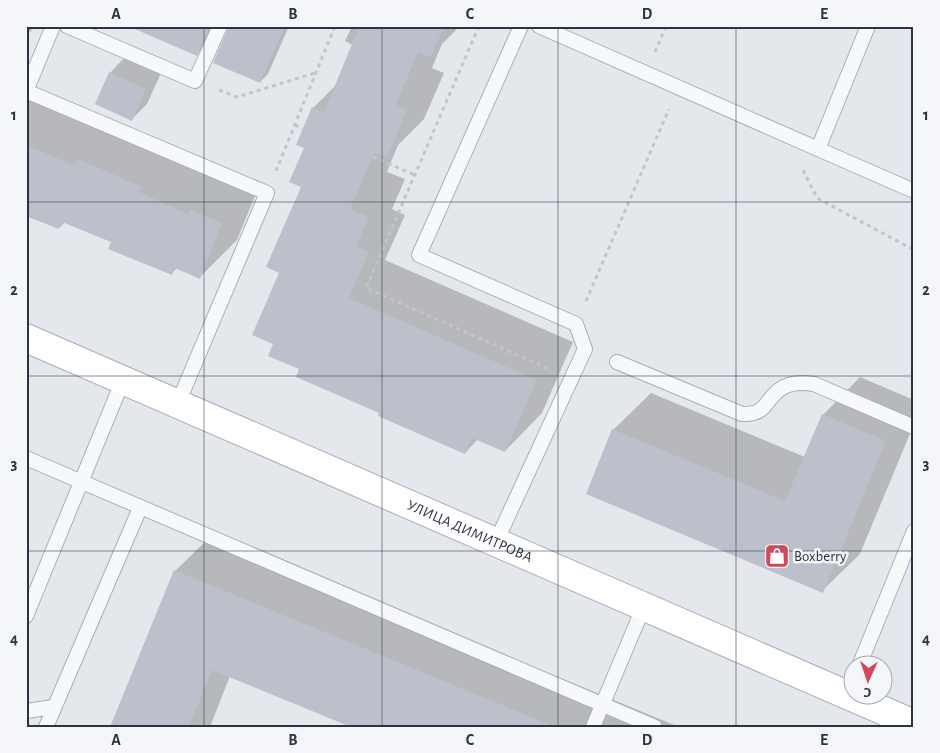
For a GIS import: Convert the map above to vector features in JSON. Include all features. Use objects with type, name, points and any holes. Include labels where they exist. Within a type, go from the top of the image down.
[{"type":"street","name":"УЛИЦА ДИМИТРОВА","points":[[26,338],[644,606],[842,685]]},
{"type":"street","name":"УЛИЦА ДИМИТРОВА","points":[[882,706],[914,724]]},
{"type":"lane","points":[[53,26],[26,91],[267,193],[178,403]]},
{"type":"lane","points":[[67,26],[195,81],[220,26]]},
{"type":"lane","points":[[496,542],[585,349],[576,324],[419,255],[521,26]]},
{"type":"lane","points":[[539,26],[914,191]]},
{"type":"lane","points":[[818,149],[868,26]]},
{"type":"lane","points":[[618,362],[742,414],[752,414],[761,410],[779,390],[801,382],[814,384],[914,427]]},
{"type":"lane","points":[[26,616],[123,380]]},
{"type":"lane","points":[[26,458],[656,727]]},
{"type":"lane","points":[[46,727],[140,508]]},
{"type":"lane","points":[[863,656],[914,531]]},
{"type":"lane","points":[[593,727],[644,606]]},
{"type":"lane","points":[[26,711],[54,707]]},
{"type":"path","points":[[267,193],[335,26]]},
{"type":"path","points":[[195,81],[238,97],[316,73]]},
{"type":"path","points":[[576,324],[678,88]]},
{"type":"path","points":[[295,125],[303,129]]},
{"type":"path","points":[[785,134],[817,198],[914,250]]},
{"type":"path","points":[[372,157],[414,175]]},
{"type":"building","points":[[128,26],[210,26],[197,56]]},
{"type":"building","points":[[229,26],[285,26],[260,83],[213,63]]},
{"type":"building","points":[[357,26],[444,26],[431,57],[418,52],[396,105],[407,110],[387,158],[374,153],[350,209],[369,217],[356,246],[369,252],[349,298],[537,380],[505,452],[472,438],[465,454],[378,416],[379,413],[296,377],[299,369],[268,356],[273,344],[252,335],[279,273],[266,267],[301,187],[289,182],[304,148],[296,145],[312,107],[324,112],[359,27]]},
{"type":"building","points":[[109,72],[146,89],[132,121],[95,104]]},
{"type":"building","points":[[26,145],[75,166],[78,159],[142,187],[139,192],[188,214],[190,209],[222,223],[200,279],[175,268],[172,275],[108,249],[111,242],[62,222],[59,229],[26,216]]},
{"type":"building","points":[[822,414],[886,441],[823,593],[586,494],[612,429],[785,501]]},
{"type":"building","points":[[174,570],[553,727],[351,727],[212,670],[189,727],[110,727]]},
{"type":"place","name":"Boxberry","points":[[777,556]]}]
